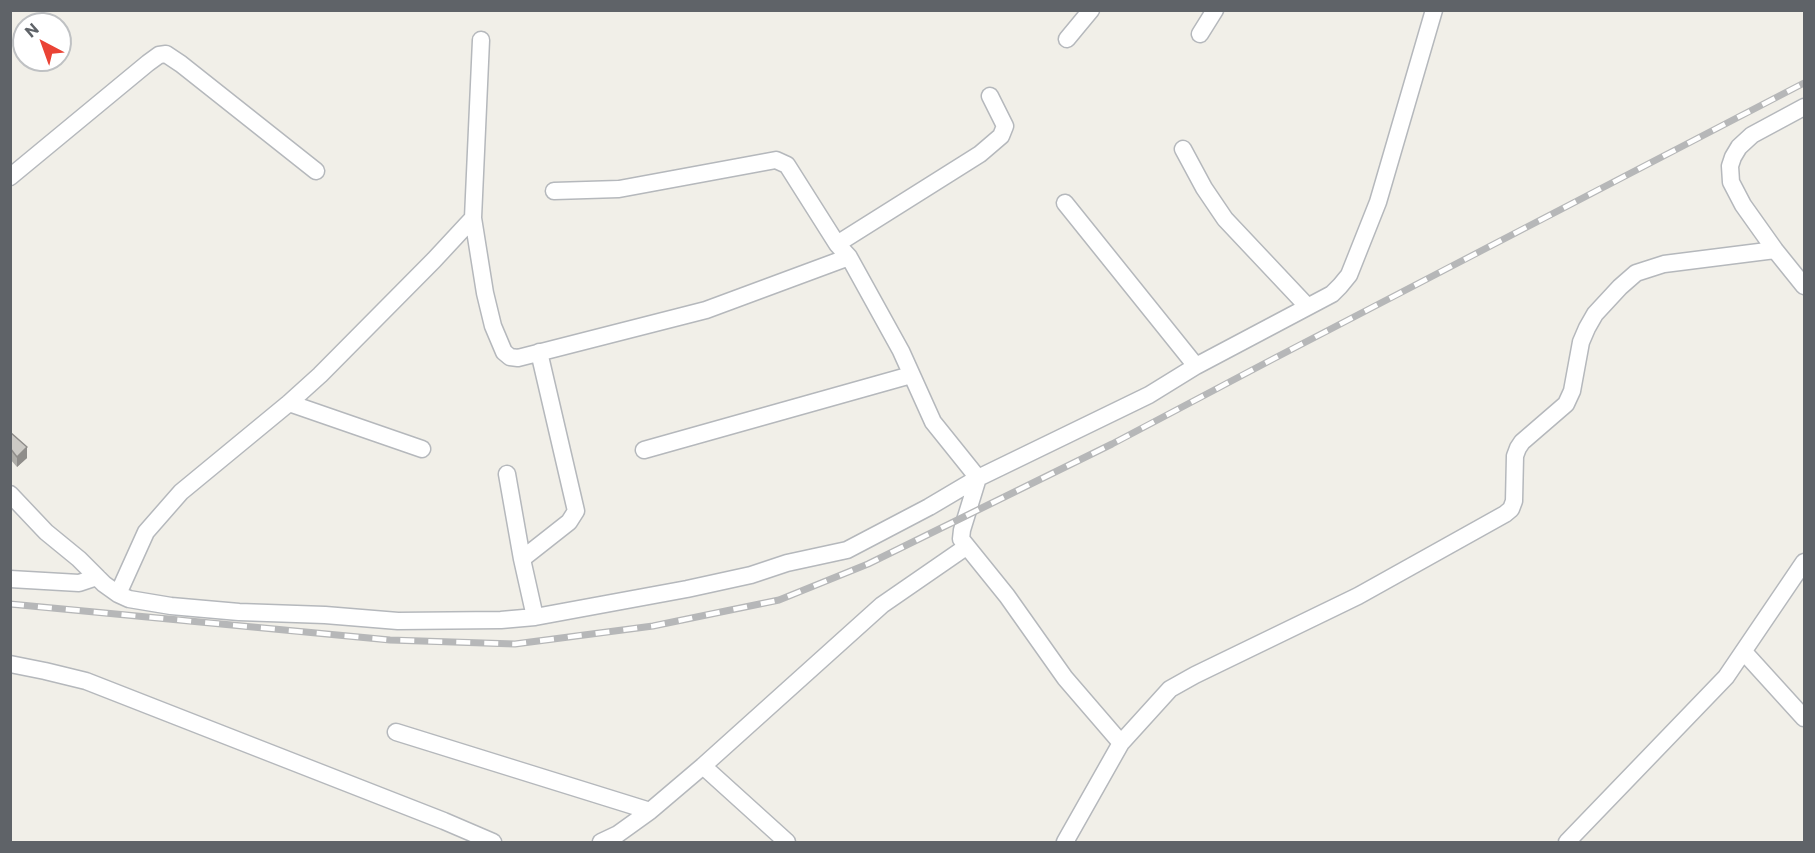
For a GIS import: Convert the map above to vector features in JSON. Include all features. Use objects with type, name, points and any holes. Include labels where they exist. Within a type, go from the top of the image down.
[{"type":"street","points":[[1067,39],[1091,10]]},
{"type":"street","points":[[1200,34],[1215,10]]},
{"type":"street","points":[[10,495],[46,532],[118,594],[129,599],[171,606],[239,612],[325,615],[398,621],[501,620],[535,617],[687,589],[847,550],[929,507],[978,478],[1149,394],[1196,366],[1332,294],[1349,275],[1378,202],[1434,10]]},
{"type":"street","points":[[481,40],[473,218],[485,293],[500,346],[510,357],[518,358],[706,310],[849,257]]},
{"type":"street","points":[[10,177],[148,63],[159,55],[166,54],[316,171]]},
{"type":"street","points":[[837,244],[980,154],[1001,136],[1005,126],[1004,120],[990,96]]},
{"type":"street","points":[[1804,107],[1752,135],[1739,147],[1730,166],[1731,182],[1743,204],[1804,286]]},
{"type":"street","points":[[1183,149],[1204,189],[1225,219],[1307,306]]},
{"type":"street","points":[[554,191],[619,189],[776,160],[782,161],[792,170],[837,244],[849,257],[901,351],[933,422],[978,478]]},
{"type":"street","points":[[1065,203],[1196,366]]},
{"type":"street","points":[[118,594],[146,532],[162,512],[181,492],[289,403],[434,260],[473,218]]},
{"type":"street","points":[[1065,843],[1121,743],[1170,689],[1358,596],[1511,509],[1514,501],[1515,456],[1518,448],[1566,404],[1572,391],[1581,342],[1587,328],[1595,314],[1636,273],[1664,264],[1775,250]]},
{"type":"street","points":[[522,559],[569,522],[576,511],[539,352]]},
{"type":"street","points":[[644,450],[911,375]]},
{"type":"street","points":[[289,403],[422,449]]},
{"type":"street","points":[[507,474],[535,617]]},
{"type":"street","points":[[978,478],[961,539],[1007,596],[1065,678],[1121,743]]},
{"type":"street","points":[[601,843],[650,811],[803,678],[882,605],[966,547]]},
{"type":"street","points":[[1567,843],[1726,677],[1804,562]]},
{"type":"street","points":[[10,579],[79,583],[98,577]]},
{"type":"street","points":[[1744,652],[1804,718]]},
{"type":"street","points":[[10,664],[86,681],[444,821],[493,843]]},
{"type":"street","points":[[396,732],[650,811]]},
{"type":"street","points":[[703,766],[787,843]]},
{"type":"building","points":[[10,432],[27,447],[17,457],[10,448]]},
{"type":"railway","points":[[10,604],[390,640],[515,644],[653,626],[779,600],[868,564],[1112,444],[1804,83]]}]
